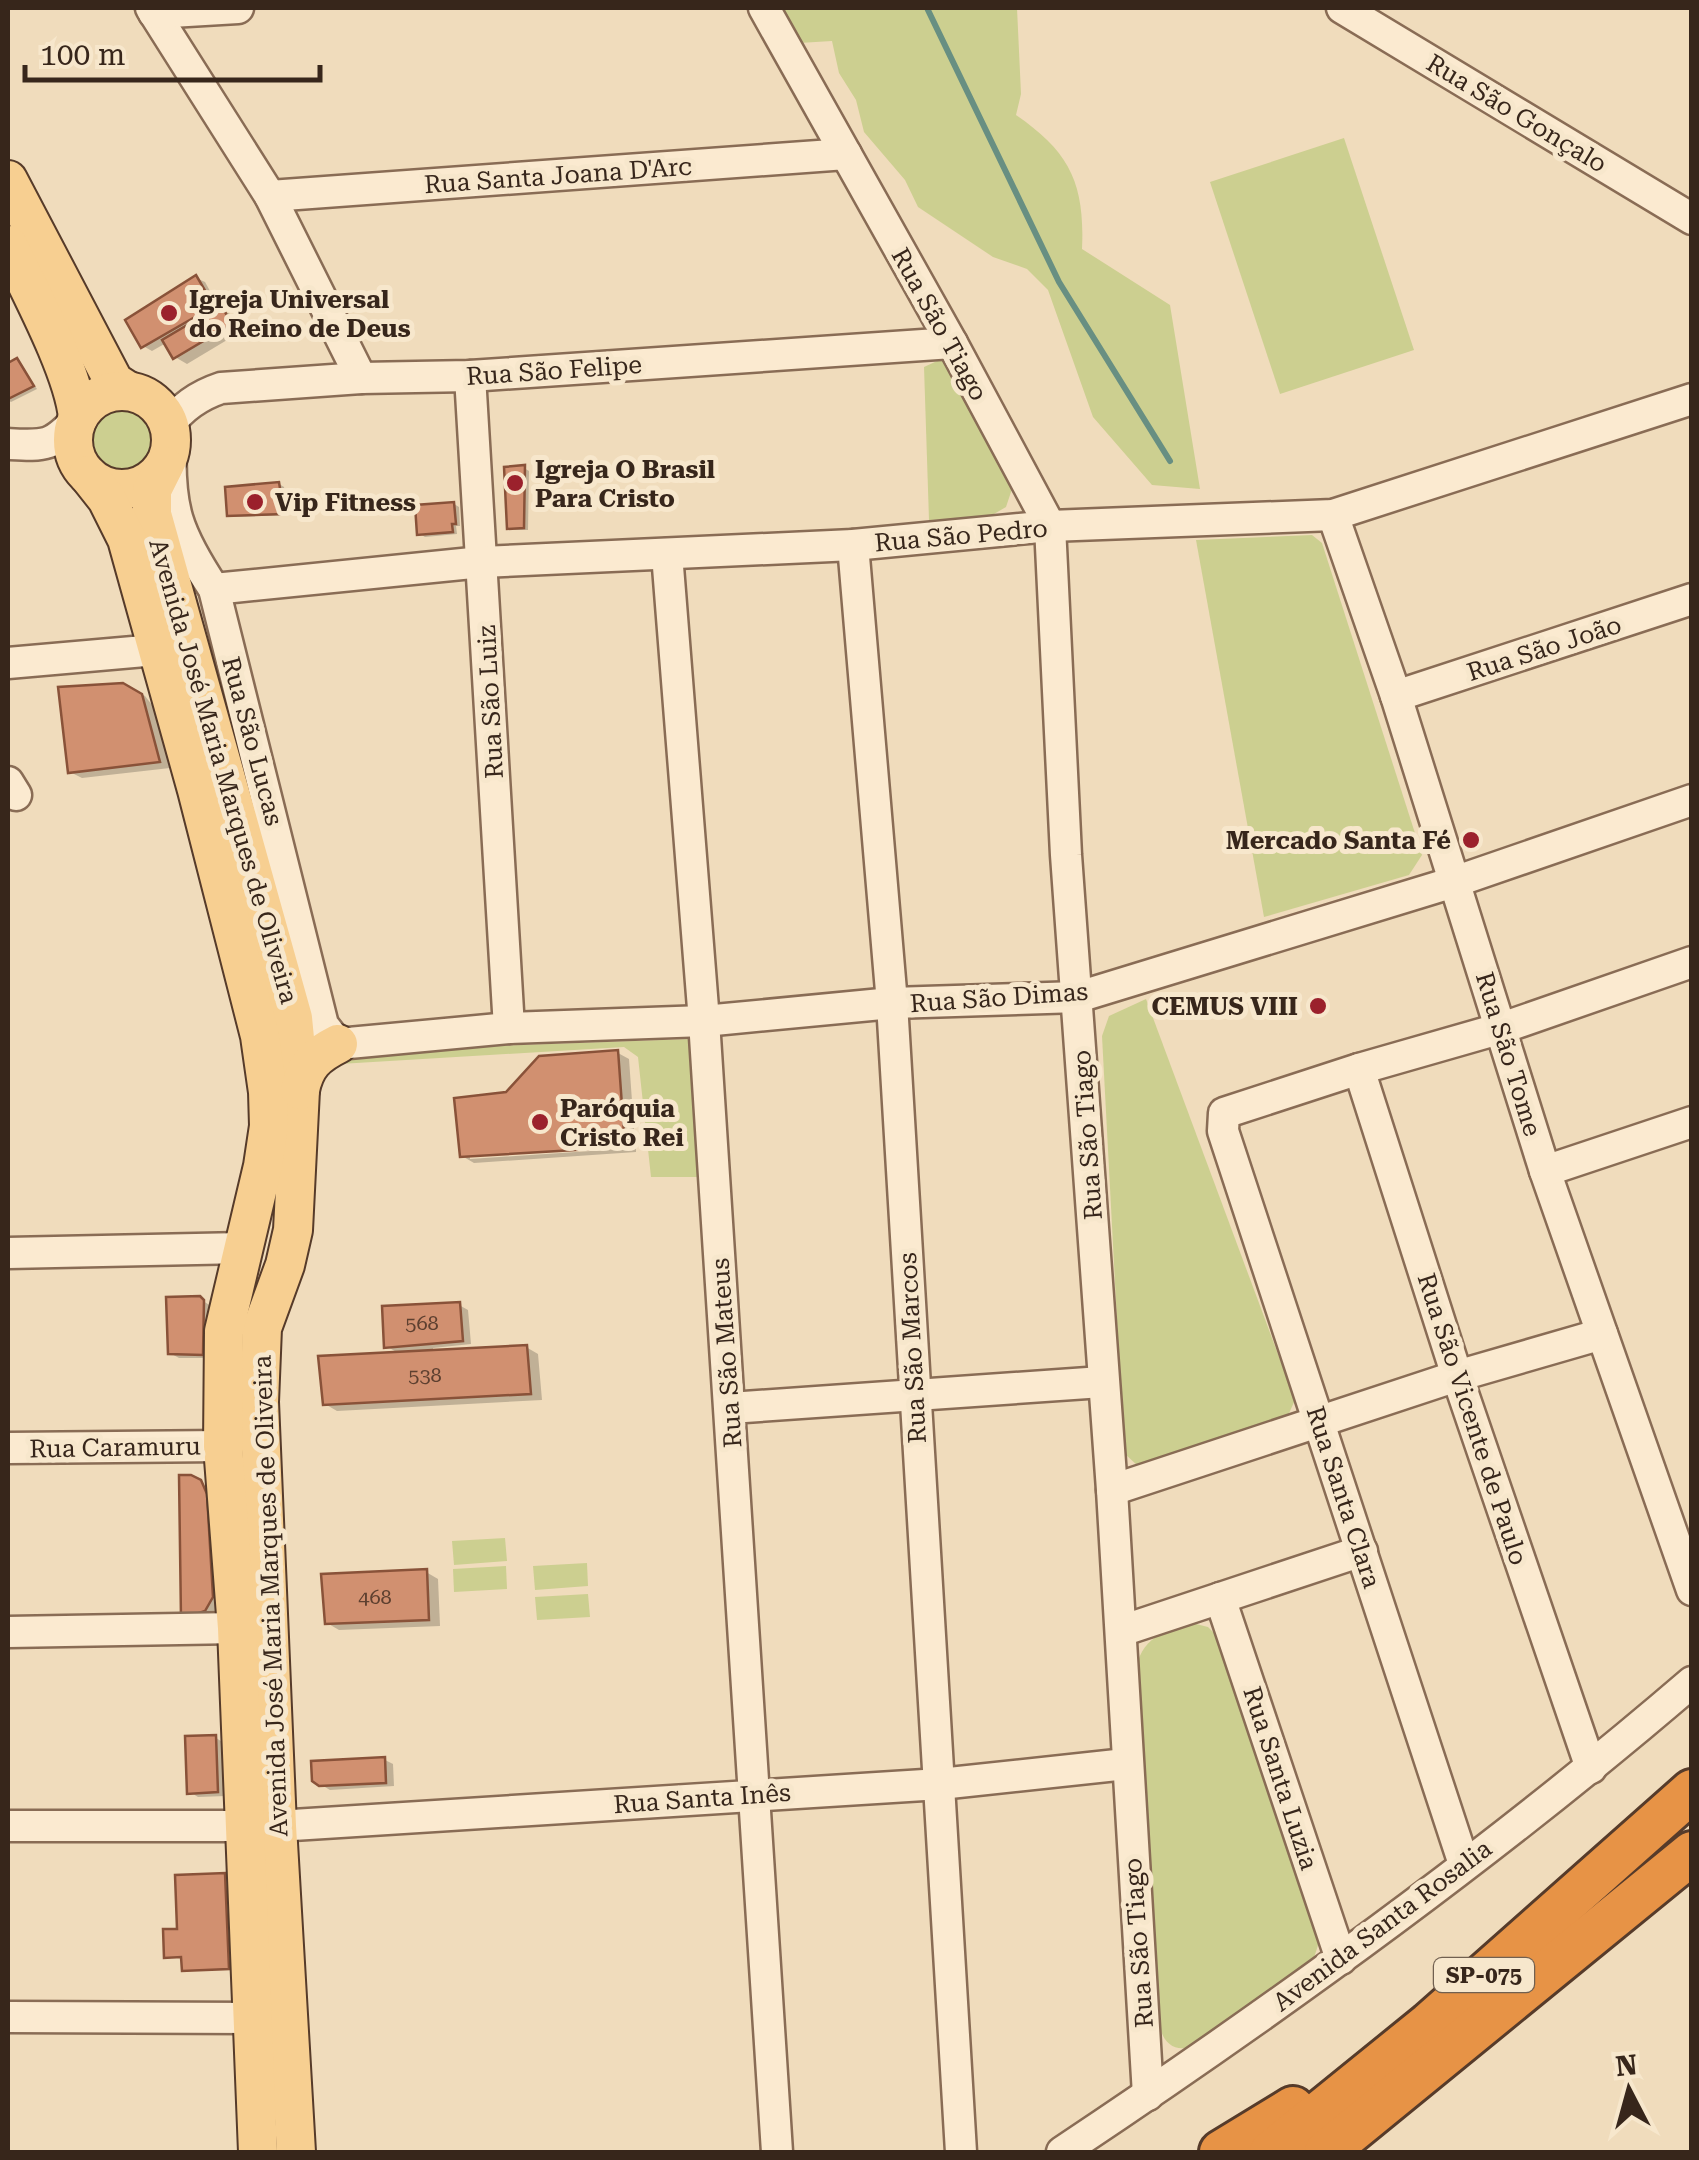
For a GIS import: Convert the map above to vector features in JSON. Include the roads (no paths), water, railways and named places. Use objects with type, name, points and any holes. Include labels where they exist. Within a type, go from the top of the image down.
[{"type":"highway","name":"SP-075","points":[[1326,2152],[1692,1791]]},
{"type":"highway","name":"SP-075","points":[[1270,2152],[1441,2037],[1692,1853]]},
{"type":"highway","points":[[1221,2152],[1441,2037]]},
{"type":"highway","points":[[1348,2152],[1441,2037]]},
{"type":"main road","points":[[8,180],[114,382],[156,404],[168,444],[143,484],[110,487],[88,475],[73,448],[72,432],[78,418],[98,396],[128,391]]},
{"type":"main road","points":[[8,246],[40,311],[78,418]]},
{"type":"main road","name":"Avenida José Maria Marques de Oliveira","points":[[168,444],[150,506],[293,1020],[300,1090],[293,1230],[262,1328],[262,1827],[252,2018],[258,2152]]},
{"type":"main road","name":"Avenida José Maria Marques de Oliveira","points":[[88,475],[107,500],[127,539],[260,1036],[268,1092],[263,1166],[224,1331],[224,1446],[237,1628],[296,2152]]},
{"type":"main road","points":[[156,650],[179,634],[181,614]]},
{"type":"main road","points":[[293,1020],[318,1038],[338,1044]]},
{"type":"main road","points":[[300,1090],[314,1058],[338,1044]]},
{"type":"main road","points":[[242,1248],[264,1256],[270,1266],[262,1328]]},
{"type":"main road","points":[[226,1372],[233,1391],[238,1445],[249,1445],[260,1436]]},
{"type":"street","points":[[152,10],[238,8]]},
{"type":"street","name":"Rua São Tiago","points":[[764,8],[1050,526],[1066,855],[1112,1490],[1148,2095]]},
{"type":"street","name":"Rua São Gonçalo","points":[[1342,8],[1692,219]]},
{"type":"street","points":[[152,10],[270,196],[361,378]]},
{"type":"street","name":"Rua Santa Joana D'Arc","points":[[270,196],[846,154]]},
{"type":"street","name":"Rua São Felipe","points":[[168,444],[186,406],[221,388],[361,378],[470,376],[952,343]]},
{"type":"street","name":"Rua São Luiz","points":[[470,376],[508,1028]]},
{"type":"street","name":"Rua São Pedro","points":[[214,589],[482,562],[853,545],[1050,526],[1333,515],[1692,398]]},
{"type":"street","points":[[8,444],[50,444],[62,437],[78,418]]},
{"type":"street","name":"Rua São Lucas","points":[[168,444],[175,516],[186,546],[214,589],[323,1025],[338,1044]]},
{"type":"street","name":"Rua São Tome","points":[[1333,515],[1396,696],[1546,1170],[1692,1590]]},
{"type":"street","name":"Rua São Marcos","points":[[853,545],[892,1004],[961,2152]]},
{"type":"street","name":"Rua São Mateus","points":[[667,554],[704,1020],[777,2152]]},
{"type":"street","name":"Rua São João","points":[[1396,696],[1692,600]]},
{"type":"street","points":[[8,664],[156,650]]},
{"type":"street","name":"Rua São Dimas","points":[[338,1044],[508,1028],[704,1020],[892,1004],[1078,998],[1454,882],[1692,800]]},
{"type":"street","points":[[1360,1069],[1502,1028],[1692,962]]},
{"type":"street","name":"Rua Santa Clara","points":[[1360,1069],[1224,1113],[1223,1131],[1464,1864]]},
{"type":"street","name":"Rua São Vicente de Paulo","points":[[1360,1069],[1457,1376],[1592,1768]]},
{"type":"street","points":[[1546,1170],[1691,1125]]},
{"type":"street","points":[[8,1253],[242,1248]]},
{"type":"street","points":[[1112,1490],[1457,1376],[1602,1334]]},
{"type":"street","points":[[730,1408],[1102,1382]]},
{"type":"street","name":"Rua Caramuru","points":[[8,1448],[224,1446]]},
{"type":"street","points":[[1121,1631],[1362,1551]]},
{"type":"street","name":"Rua Santa Luzia","points":[[1220,1598],[1341,1959]]},
{"type":"street","points":[[8,1632],[237,1628]]},
{"type":"street","name":"Avenida Santa Rosalia","points":[[1062,2152],[1341,1959],[1592,1768],[1692,1682]]},
{"type":"street","name":"Rua Santa Inês","points":[[8,1826],[262,1827],[940,1784],[1126,1764]]},
{"type":"street","points":[[8,2016],[252,2018]]},
{"type":"waterway","points":[[927,8],[1059,282],[1170,461]]},
{"type":"place","name":"Igreja Universal do Reino de Deus","points":[[169,313]]},
{"type":"place","name":"Igreja O Brasil Para Cristo","points":[[515,483]]},
{"type":"place","name":"Vip Fitness","points":[[255,502]]},
{"type":"place","name":"Mercado Santa Fé","points":[[1471,840]]},
{"type":"place","name":"CEMUS VIII","points":[[1318,1006]]},
{"type":"place","name":"Paróquia Cristo Rei","points":[[540,1122]]}]
